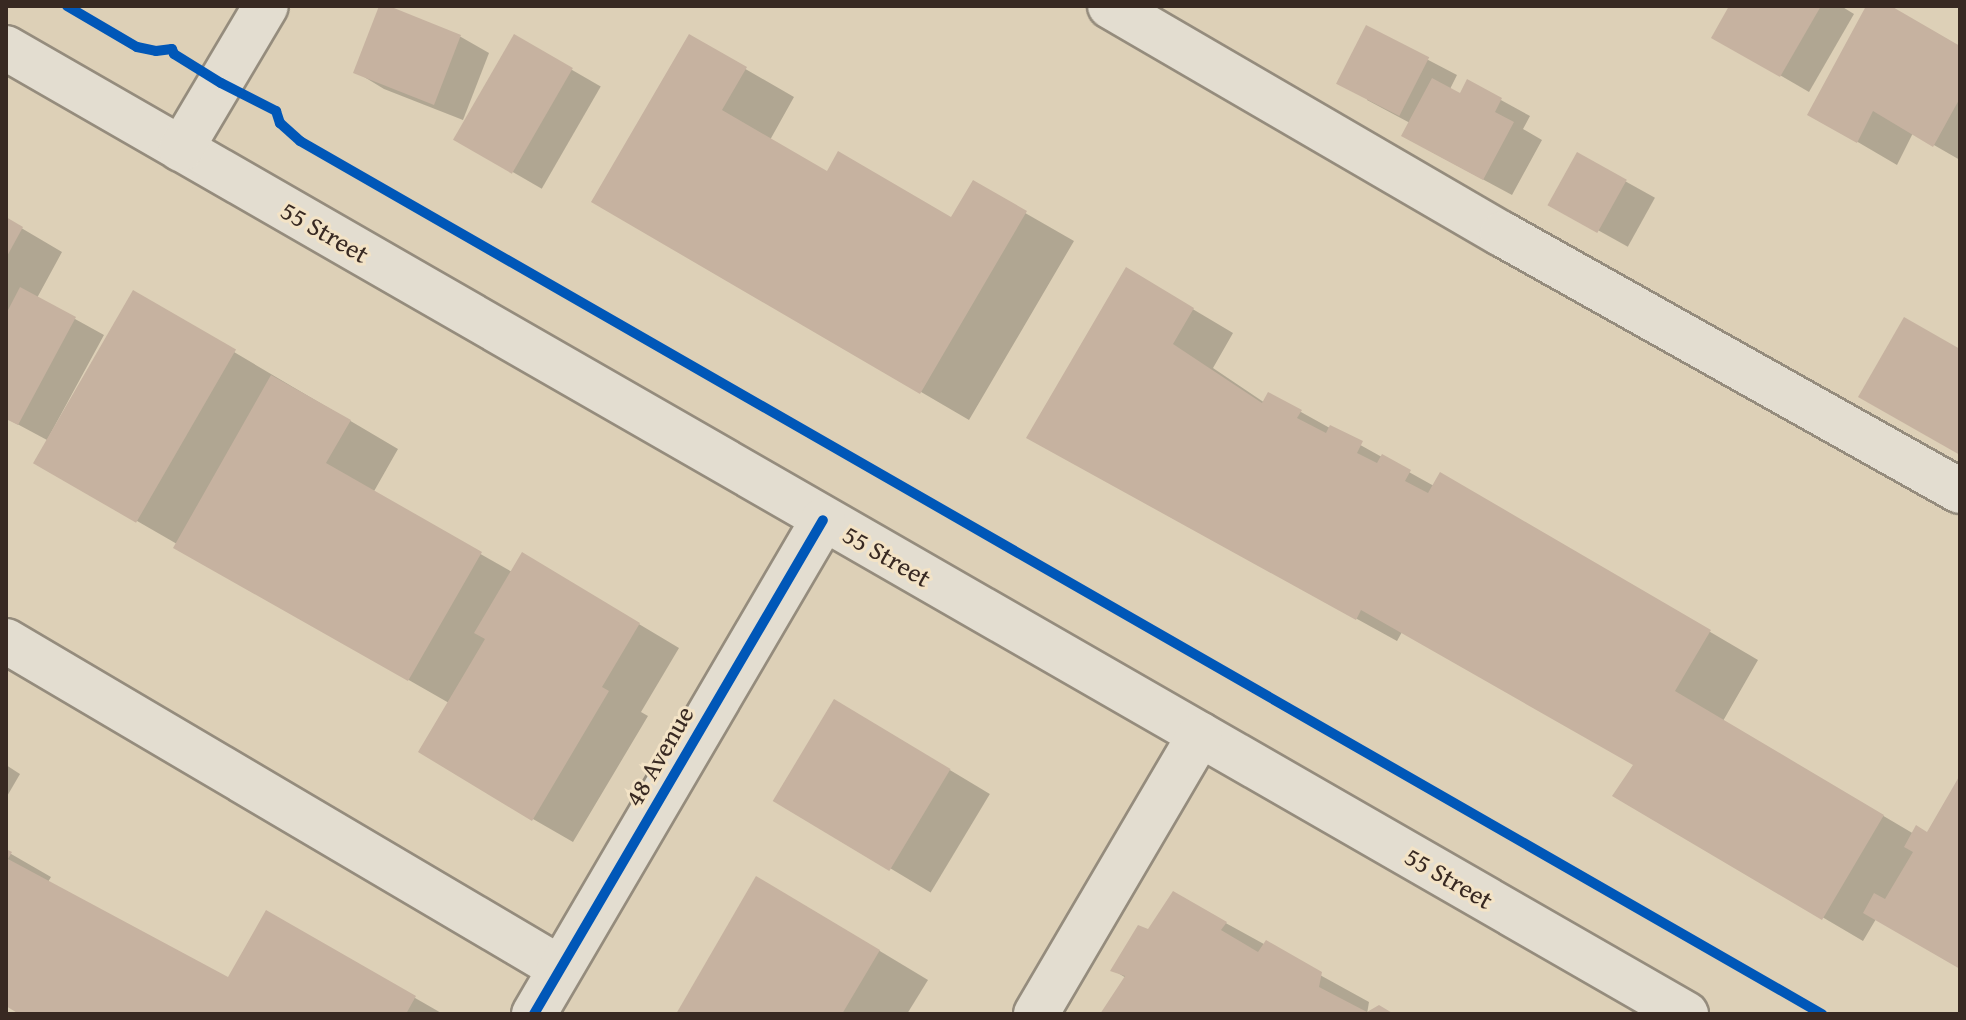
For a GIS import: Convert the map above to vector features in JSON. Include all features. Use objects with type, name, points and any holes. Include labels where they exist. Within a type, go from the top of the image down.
[{"type":"street","points":[[181,149],[266,6]]},
{"type":"street","points":[[1110,6],[1502,234],[1960,491]]},
{"type":"street","name":"55 Street","points":[[6,48],[1686,1014]]},
{"type":"street","name":"48 Avenue","points":[[534,1014],[823,520]]},
{"type":"street","points":[[6,641],[560,968]]},
{"type":"street","points":[[1036,1014],[1200,735]]},
{"type":"building","points":[[379,6],[389,6],[461,35],[434,105],[353,73]]},
{"type":"building","points":[[1729,6],[1821,6],[1780,77],[1711,38]]},
{"type":"building","points":[[1866,6],[1891,6],[1960,46],[1960,98],[1933,147],[1873,111],[1857,143],[1807,115]]},
{"type":"building","points":[[1366,25],[1429,57],[1399,116],[1336,84]]},
{"type":"building","points":[[514,34],[573,68],[512,174],[453,140]]},
{"type":"building","points":[[689,34],[747,67],[722,110],[827,171],[838,151],[951,217],[973,180],[1027,211],[920,394],[591,202]]},
{"type":"building","points":[[1432,78],[1460,93],[1467,79],[1502,98],[1495,112],[1514,122],[1483,180],[1401,136]]},
{"type":"building","points":[[1577,152],[1627,180],[1597,233],[1547,205]]},
{"type":"building","points":[[6,217],[23,227],[6,258]]},
{"type":"building","points":[[1126,267],[1194,308],[1173,344],[1262,403],[1268,392],[1302,410],[1297,418],[1326,433],[1330,425],[1363,441],[1357,453],[1377,463],[1382,454],[1411,470],[1405,481],[1428,493],[1440,472],[1711,630],[1675,691],[1884,815],[1822,920],[1612,796],[1633,765],[1361,610],[1356,620],[1026,438]]},
{"type":"building","points":[[20,287],[76,317],[18,425],[6,419],[6,314]]},
{"type":"building","points":[[133,290],[236,350],[136,523],[33,463]]},
{"type":"building","points":[[1904,317],[1960,349],[1960,455],[1858,397]]},
{"type":"building","points":[[271,375],[351,420],[326,463],[482,552],[408,681],[173,548]]},
{"type":"building","points":[[522,552],[640,623],[602,687],[609,691],[532,821],[418,752],[485,639],[474,633]]},
{"type":"building","points":[[834,699],[951,769],[889,871],[773,801]]},
{"type":"building","points":[[1960,775],[1960,969],[1863,913],[1874,893],[1885,899],[1913,852],[1904,847],[1916,825],[1927,832]]},
{"type":"building","points":[[6,849],[12,852],[8,859],[228,977],[266,910],[416,996],[406,1014],[19,1014],[6,1006]]},
{"type":"building","points":[[756,876],[880,950],[842,1014],[676,1014]]},
{"type":"building","points":[[1173,891],[1227,922],[1221,930],[1258,952],[1266,940],[1322,972],[1319,987],[1367,1012],[1379,1005],[1394,1014],[1100,1014],[1125,976],[1110,971],[1138,925],[1148,929]]},
{"type":"cycle path","points":[[67,6],[137,47],[156,51],[172,49],[174,54],[221,83],[276,111],[280,123],[300,141],[1822,1014]]},
{"type":"cycle path","points":[[534,1014],[823,520]]}]
